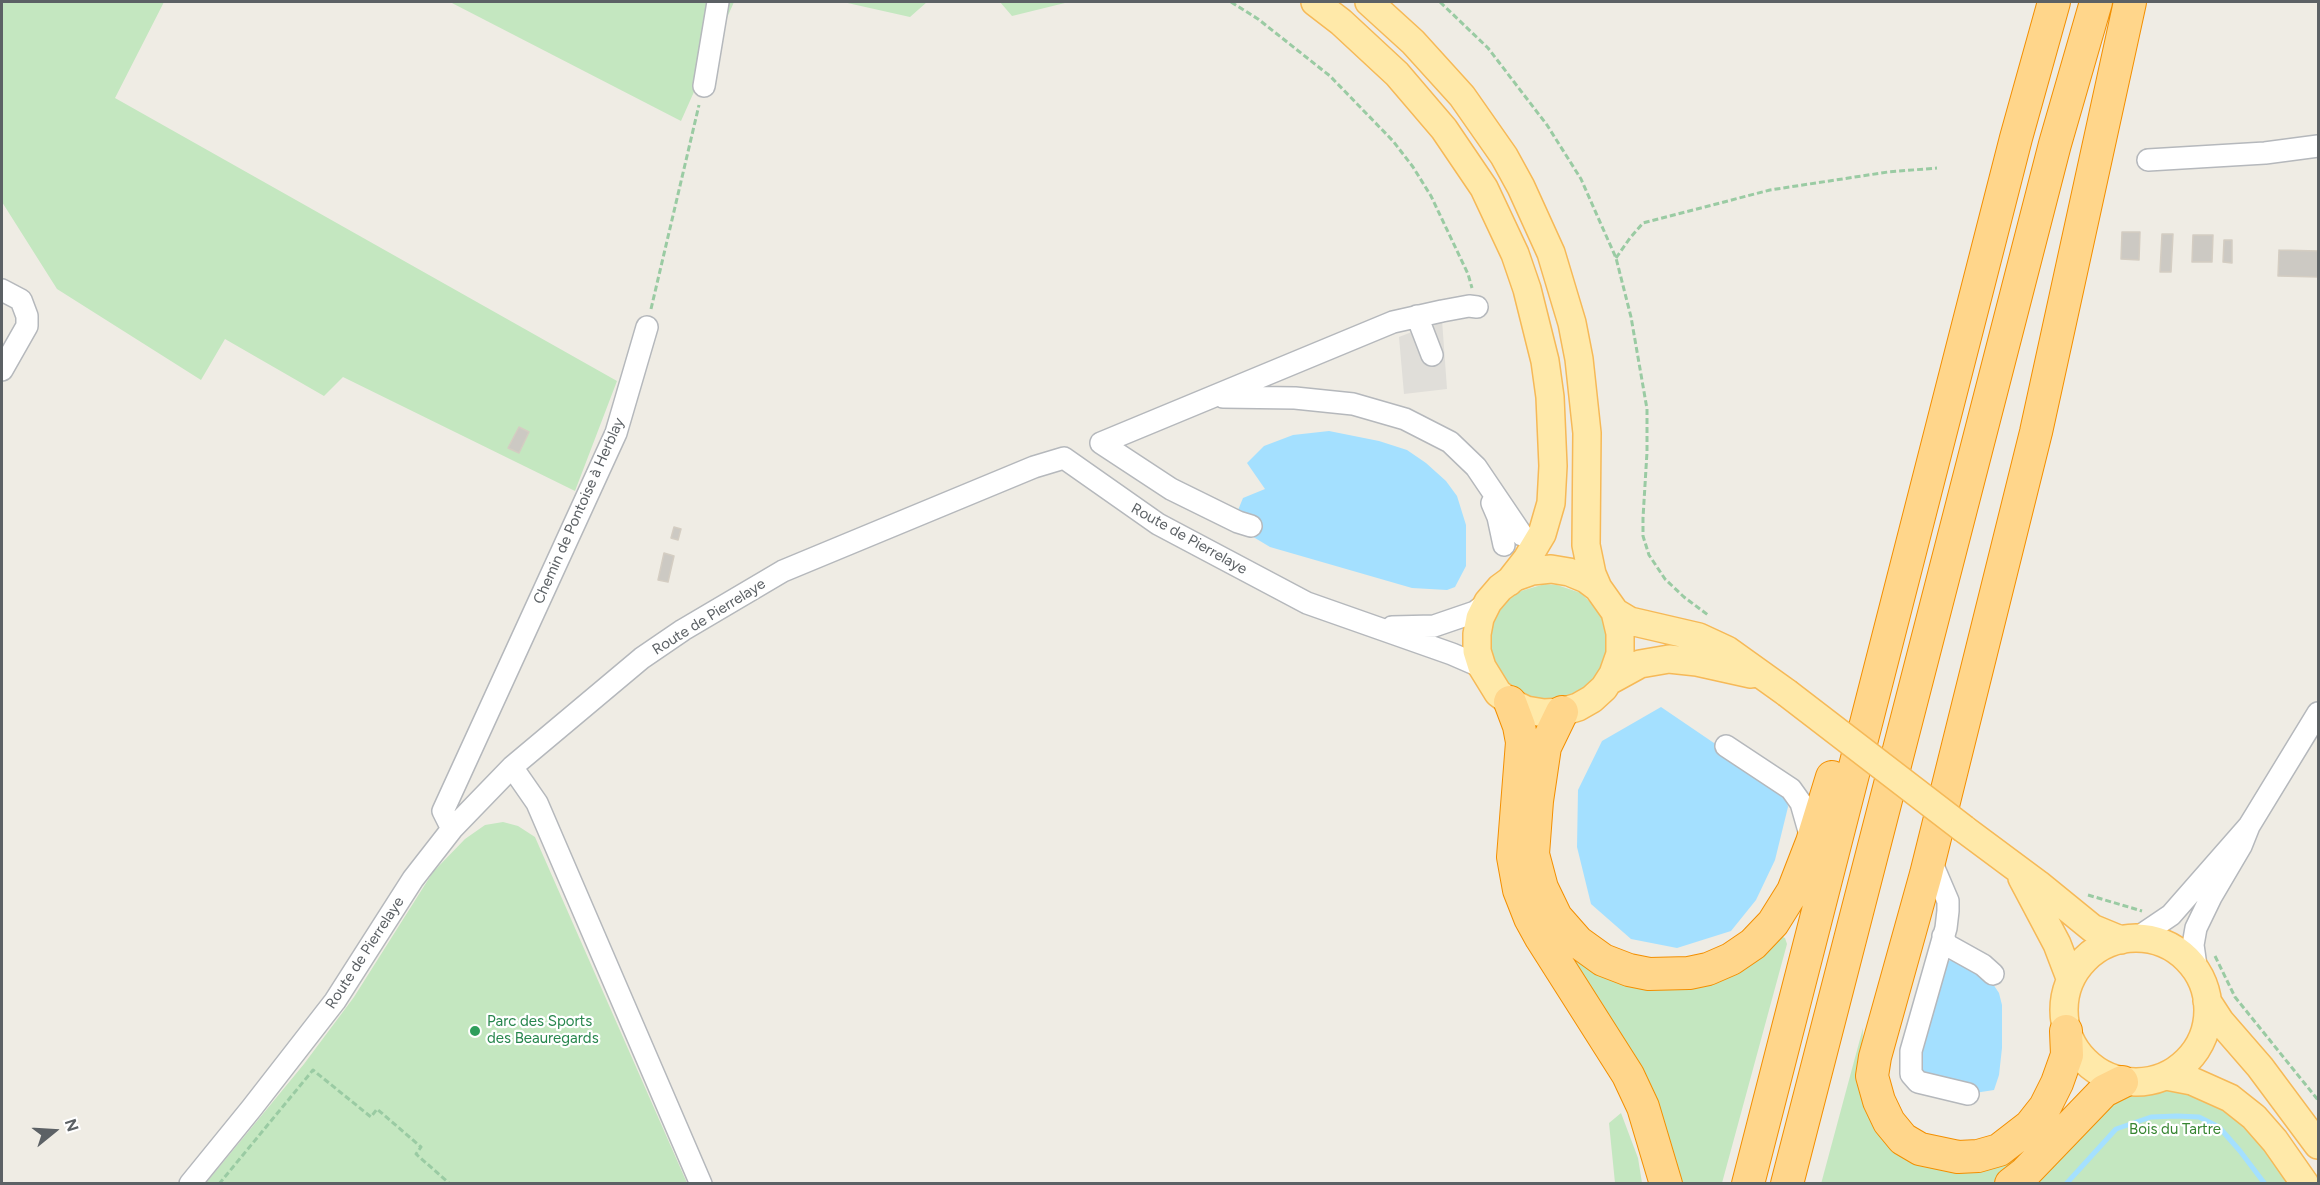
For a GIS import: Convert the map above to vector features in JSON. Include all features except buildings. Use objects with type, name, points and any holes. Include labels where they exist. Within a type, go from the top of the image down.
[{"type":"highway","points":[[1748,1184],[2013,149],[2054,2]]},
{"type":"highway","points":[[1787,1184],[2055,144],[2096,2]]},
{"type":"highway","points":[[2066,1031],[2067,1055],[2045,1107],[2030,1126],[2000,1149],[1978,1156],[1939,1155],[1920,1149],[1903,1139],[1888,1122],[1872,1076],[1875,1058],[1930,859],[2036,432],[2130,2]]},
{"type":"highway","points":[[1562,712],[1545,747],[1537,801],[1533,854],[1542,888],[1556,917],[1578,942],[1603,960],[1629,970],[1670,975],[1708,969],[1731,959],[1753,944],[1773,923],[1793,891],[1829,789],[1877,602],[1904,573]]},
{"type":"highway","points":[[1510,702],[1522,742],[1513,857],[1519,890],[1541,938],[1628,1075],[1643,1107],[1666,1184]]},
{"type":"highway","points":[[2011,1184],[2024,1174],[2104,1091],[2122,1082]]},
{"type":"main road","points":[[1315,2],[1341,22],[1397,74],[1444,129],[1484,188],[1515,254],[1527,289],[1545,361],[1550,397],[1554,466],[1551,502],[1542,534],[1527,559],[1509,582]]},
{"type":"main road","points":[[1369,2],[1413,42],[1484,126],[1521,187],[1551,253],[1572,323],[1579,360],[1587,433],[1586,545],[1592,574],[1598,588],[1615,612],[1620,633],[1620,654],[1609,681],[1592,699],[1578,707],[1562,712],[1544,713],[1526,710],[1510,702],[1489,681],[1477,651],[1480,618],[1488,602],[1500,588],[1532,571],[1551,569],[1569,572],[1586,579],[1598,588]]},
{"type":"main road","points":[[1615,612],[1630,621],[1699,637],[1727,650],[2016,867],[2092,928],[2129,939],[2152,940],[2167,945],[2181,954],[2197,973],[2205,988],[2206,1024],[2199,1045],[2179,1068],[2166,1076],[2144,1082],[2122,1082],[2094,1070],[2074,1048],[2066,1031],[2063,1013],[2070,978],[2090,954],[2103,945],[2129,939]]},
{"type":"main road","points":[[1609,681],[1640,664],[1669,659],[1697,662],[1761,676]]},
{"type":"main road","points":[[2016,867],[2057,944],[2070,978]]},
{"type":"main road","points":[[2207,1001],[2220,1021],[2260,1067],[2319,1145]]},
{"type":"main road","points":[[2166,1076],[2192,1081],[2230,1098],[2254,1117],[2275,1141],[2305,1184]]},
{"type":"street","points":[[704,86],[718,2]]},
{"type":"street","points":[[2148,160],[2265,153],[2319,146]]},
{"type":"street","points":[[2,290],[21,300],[27,316],[27,326],[2,370]]},
{"type":"street","points":[[1251,526],[1238,522],[1171,489],[1101,443],[1393,322],[1469,306],[1477,307]]},
{"type":"street","points":[[1417,316],[1432,355]]},
{"type":"street","name":"Chemin de Pontoise à Herblay","points":[[452,829],[444,812],[616,433],[646,327]]},
{"type":"street","points":[[1214,397],[1295,398],[1353,404],[1405,419],[1450,442],[1476,467],[1498,517],[1513,540]]},
{"type":"street","name":"Route de Pierrelaye","points":[[190,1184],[335,1001],[412,879],[452,829],[512,767],[642,658],[683,630],[783,571],[992,484],[1064,458],[1158,524],[1307,603],[1452,654],[1482,667]]},
{"type":"street","name":"Route de Pierrelaye","points":[[1369,625],[1405,628],[1434,627],[1466,616],[1488,602]]},
{"type":"street","points":[[2129,939],[2158,926],[2171,915],[2249,826],[2319,713]]},
{"type":"street","points":[[1726,746],[1763,774],[1791,789],[1804,811],[1812,842]]},
{"type":"street","points":[[512,767],[537,803],[698,1183]]},
{"type":"street","points":[[2197,973],[2193,945],[2196,928],[2241,846],[2249,826]]},
{"type":"street","points":[[1930,859],[1948,901],[1948,911],[1911,1051],[1911,1074],[1918,1082],[1968,1094]]},
{"type":"street","points":[[1943,936],[1945,962]]},
{"type":"street","points":[[1943,936],[1947,945],[1983,965],[1993,974]]},
{"type":"path","points":[[1231,2],[1258,19],[1330,76],[1393,141],[1413,167],[1445,224],[1468,274],[1477,307]]},
{"type":"path","points":[[1440,2],[1488,48],[1546,125],[1581,179],[1616,258],[1631,317],[1647,409],[1643,536],[1649,555],[1665,579],[1684,597],[1710,616]]},
{"type":"path","points":[[646,327],[704,86]]},
{"type":"path","points":[[1616,258],[1643,223],[1770,190],[1888,172],[1937,168]]},
{"type":"path","points":[[219,1184],[313,1070],[371,1117],[377,1109],[421,1147],[416,1154],[450,1184]]},
{"type":"shaded area","points":[[1442,320],[1447,389],[1404,394],[1399,337]]},
{"type":"green space","points":[[2,2],[164,2],[115,98],[617,381],[575,491],[343,377],[324,396],[225,339],[201,380],[57,289],[2,202]]},
{"type":"green space","points":[[450,2],[734,2],[681,121]]},
{"type":"green space","points":[[843,2],[927,2],[910,17]]},
{"type":"green space","points":[[1000,2],[1069,2],[1012,16]]},
{"type":"green space","points":[[1545,584],[1557,585],[1581,593],[1599,611],[1608,634],[1607,659],[1587,691],[1540,704],[1507,688],[1489,655],[1490,630],[1501,607],[1510,598],[1521,591]]},
{"type":"green space","name":"Parc des Sports des Beauregards","points":[[503,822],[518,826],[535,837],[687,1183],[206,1183],[304,1064],[354,997],[433,872],[465,839],[485,825]]},
{"type":"green space","points":[[1533,895],[1638,984],[1779,935],[1785,938],[1787,944],[1722,1183],[1679,1183]]},
{"type":"green space","points":[[1863,1028],[1862,1055],[1893,1144],[2039,1139],[1993,1183],[1821,1184]]},
{"type":"green space","name":"Bois du Tartre","points":[[2159,1080],[2225,1095],[2306,1184],[2011,1184],[2134,1085]]},
{"type":"green space","points":[[1621,1113],[1638,1158],[1642,1183],[1615,1183],[1609,1123]]},
{"type":"water","points":[[1329,431],[1379,441],[1407,450],[1446,481],[1457,496],[1466,525],[1466,566],[1455,587],[1447,590],[1412,588],[1270,547],[1250,535],[1236,515],[1243,498],[1265,489],[1247,463],[1264,446],[1293,435]]},
{"type":"water","points":[[1661,707],[1786,792],[1788,807],[1775,860],[1756,900],[1731,931],[1677,948],[1631,939],[1591,904],[1577,847],[1578,790],[1602,741]]},
{"type":"water","points":[[1962,957],[1989,978],[1999,993],[2002,1005],[2002,1048],[1999,1075],[1994,1090],[1968,1094],[1918,1082],[1910,1064],[1935,965]]},
{"type":"waterway","points":[[2066,1184],[2116,1129],[2151,1117],[2177,1116],[2199,1117],[2219,1127],[2265,1184]]},
{"type":"place","name":"Parc des Sports des Beauregards","points":[[475,1031]]}]
